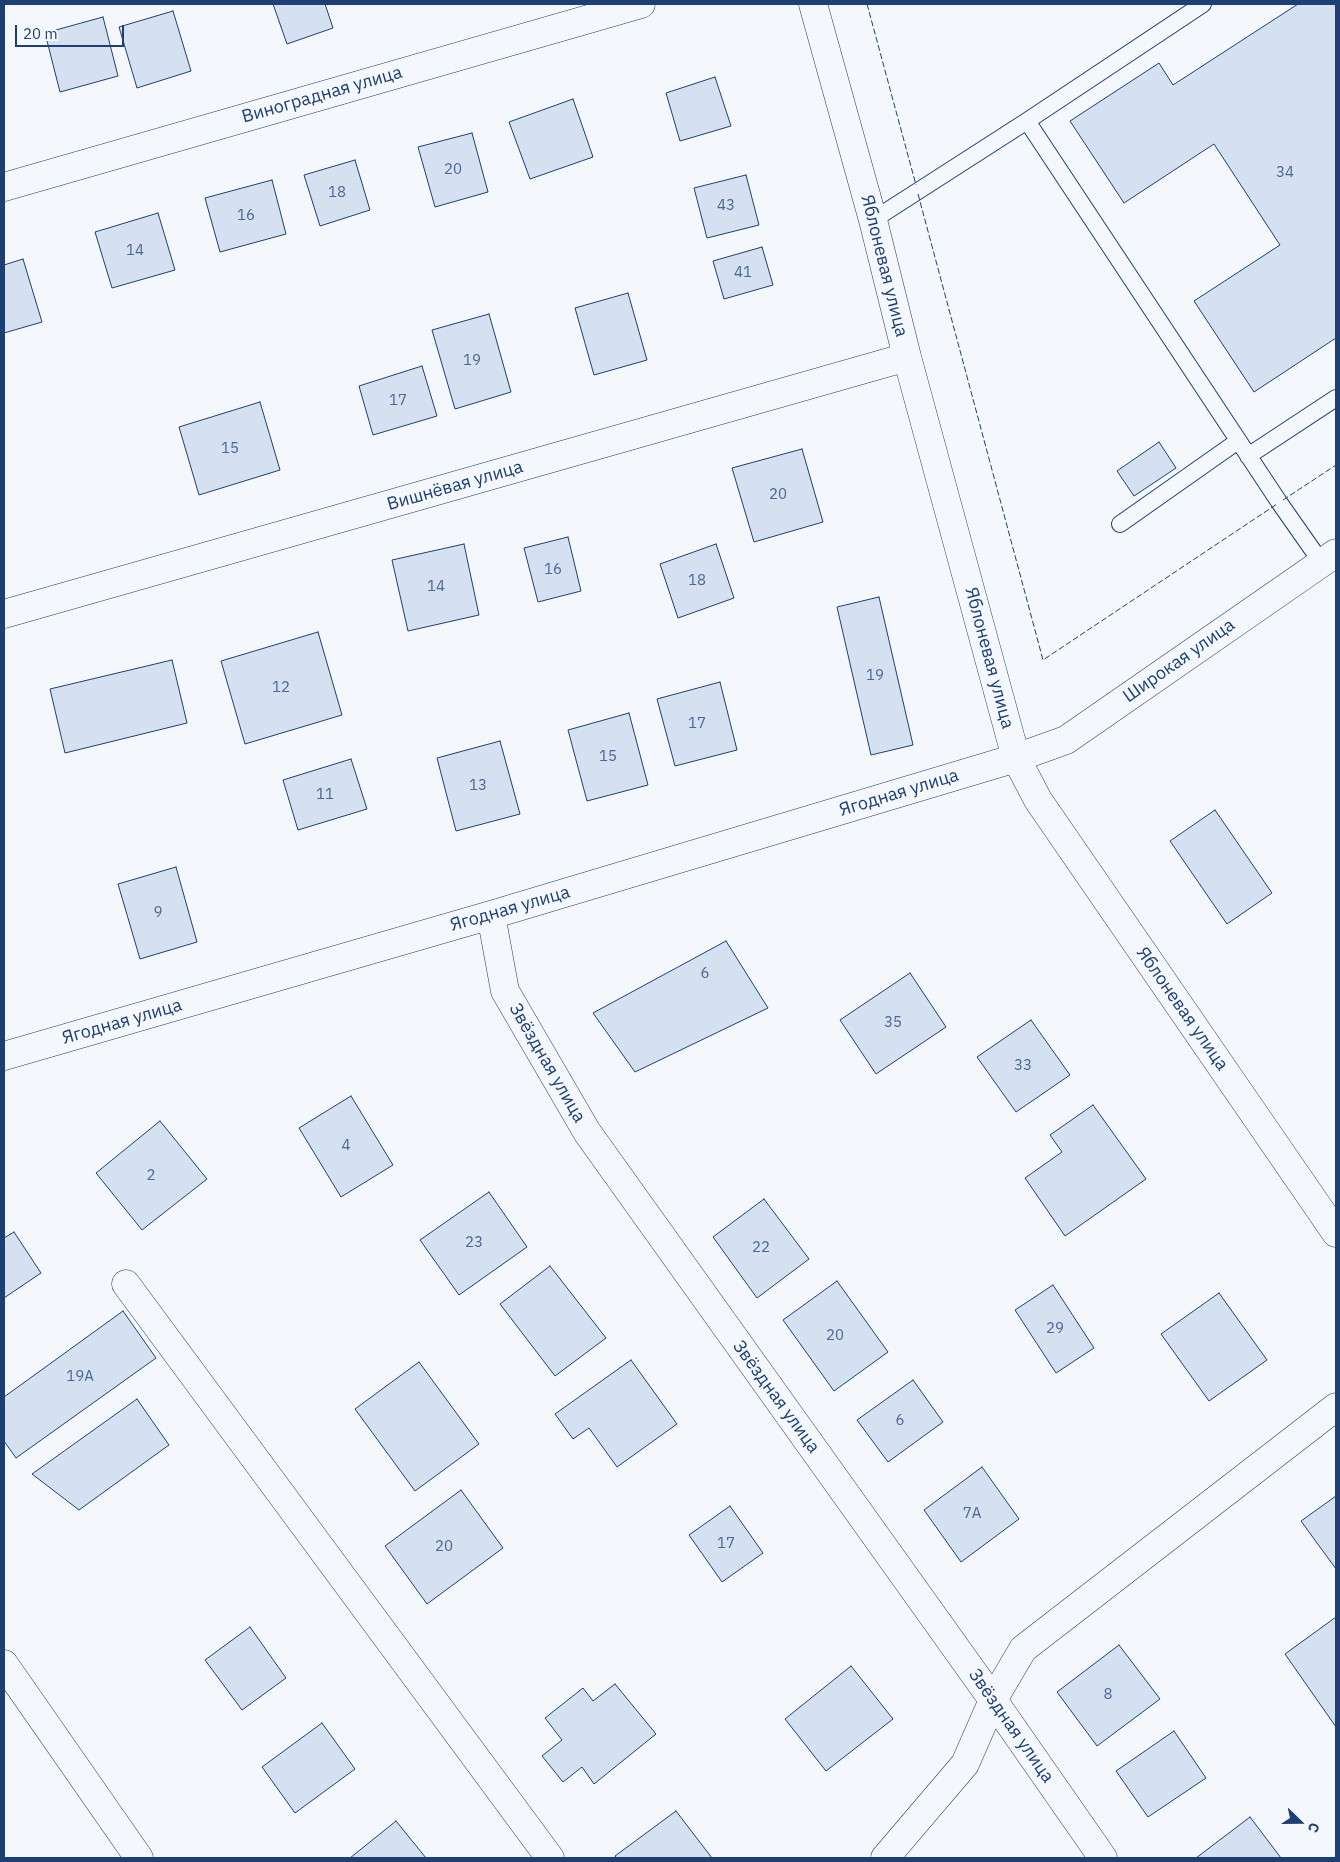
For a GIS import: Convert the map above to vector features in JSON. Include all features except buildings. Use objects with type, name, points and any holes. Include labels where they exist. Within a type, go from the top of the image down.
[{"type":"street","name":"Виноградная улица","points":[[4,187],[640,4]]},
{"type":"street","name":"Яблоневая улица","points":[[813,4],[873,220],[907,358],[1016,758],[1038,800],[1336,1233]]},
{"type":"street","name":"Вишнёвая улица","points":[[4,614],[907,358]]},
{"type":"street","name":"Широкая улица","points":[[1016,758],[1066,740],[1329,558]]},
{"type":"street","name":"Ягодная улица","points":[[4,1056],[490,915],[1016,758]]},
{"type":"street","name":"Звёздная улица","points":[[490,915],[504,991],[587,1132],[994,1700],[1103,1858]]},
{"type":"street","points":[[126,1284],[550,1858]]},
{"type":"street","points":[[885,1858],[964,1764],[994,1700],[1023,1649],[1336,1407]]},
{"type":"street","points":[[4,1664],[139,1858]]},
{"type":"lane","points":[[873,220],[1027,121],[1203,4]]},
{"type":"lane","points":[[1027,121],[1248,456],[1329,558]]},
{"type":"lane","points":[[1248,456],[1336,398]]},
{"type":"lane","points":[[1120,524],[1238,441]]},
{"type":"fence","points":[[867,4],[916,185]]},
{"type":"fence","points":[[918,194],[1043,660],[1277,504]]},
{"type":"fence","points":[[1283,500],[1336,465]]}]
